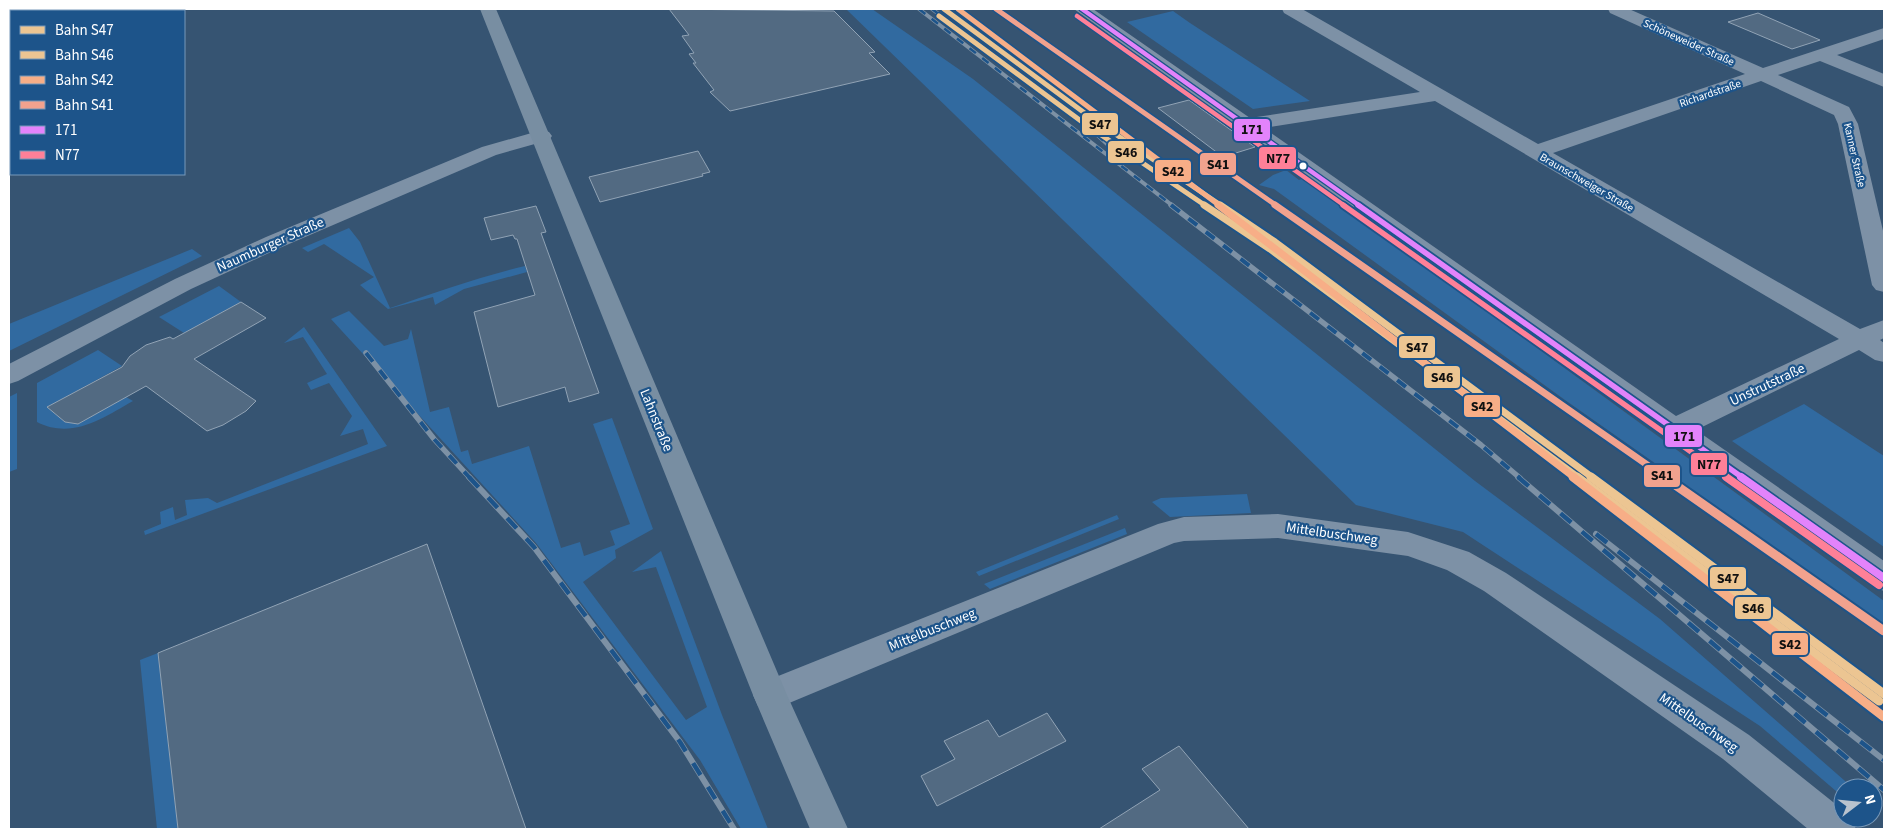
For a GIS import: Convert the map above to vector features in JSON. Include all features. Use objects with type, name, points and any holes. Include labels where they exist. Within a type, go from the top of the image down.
[{"type":"street","points":[[9,10],[21,9]]},
{"type":"street","name":"Lahnstraße","points":[[488,9],[542,136],[770,695],[829,829]]},
{"type":"street","points":[[1082,9],[1884,578]]},
{"type":"street","name":"Braunschweiger Straße","points":[[1290,9],[1884,354]]},
{"type":"street","name":"Schöneweider Straße","points":[[1616,9],[1762,75]]},
{"type":"street","name":"Richardstraße","points":[[1536,152],[1884,33]]},
{"type":"street","points":[[1821,55],[1884,81]]},
{"type":"street","name":"Kanner Straße","points":[[1762,75],[1833,106],[1846,115],[1884,285]]},
{"type":"street","points":[[1246,125],[1439,96]]},
{"type":"street","name":"Naumburger Straße","points":[[9,374],[183,284],[274,242],[489,151],[542,136]]},
{"type":"street","points":[[1859,340],[1884,328]]},
{"type":"street","name":"Unstrutstraße","points":[[1675,428],[1859,340]]},
{"type":"street","name":"Mittelbuschweg","points":[[770,695],[1170,532],[1184,529],[1278,526],[1408,544],[1434,551],[1458,561],[1495,582],[1736,747],[1833,828]]},
{"type":"shaded area","points":[[846,9],[872,9],[973,79],[1475,481],[1660,619],[1842,778],[1833,778],[1833,788],[1760,726],[1463,532],[1356,505]]},
{"type":"shaded area","points":[[1173,11],[1310,101],[1253,109],[1127,22]]},
{"type":"shaded area","points":[[1286,170],[1299,180],[1304,178],[1884,601],[1884,624],[1565,400],[1274,189],[1259,185],[1273,175]]},
{"type":"shaded area","points":[[349,228],[360,242],[390,308],[508,270],[525,266],[527,272],[464,289],[435,305],[433,297],[388,309],[360,285],[374,277],[324,244],[308,252],[302,248]]},
{"type":"shaded area","points":[[192,249],[202,256],[9,351],[9,324]]},
{"type":"shaded area","points":[[219,286],[241,302],[184,333],[159,317]]},
{"type":"shaded area","points":[[349,311],[384,346],[408,339],[411,329],[430,412],[449,407],[461,452],[468,450],[472,464],[529,446],[561,548],[580,542],[584,556],[615,545],[610,531],[630,524],[593,424],[612,418],[653,529],[615,550],[616,558],[583,582],[686,720],[707,707],[656,567],[632,572],[661,551],[722,715],[768,829],[741,829],[700,760],[536,543],[331,319]]},
{"type":"shaded area","points":[[304,327],[387,446],[145,535],[144,531],[161,524],[160,512],[173,507],[175,520],[187,515],[185,500],[208,498],[217,503],[368,444],[363,429],[340,436],[352,416],[329,383],[311,390],[307,383],[327,374],[303,337],[284,343]]},
{"type":"shaded area","points":[[98,350],[122,366],[53,404],[54,413],[65,422],[78,424],[126,397],[133,401],[99,420],[75,428],[50,427],[37,422],[37,383]]},
{"type":"shaded area","points":[[17,393],[17,469],[9,472],[9,397]]},
{"type":"shaded area","points":[[1804,404],[1884,456],[1884,547],[1732,441]]},
{"type":"shaded area","points":[[1247,494],[1251,513],[1170,517],[1152,502],[1161,498]]},
{"type":"shaded area","points":[[1117,515],[1119,519],[979,576],[976,572]]},
{"type":"shaded area","points":[[1125,528],[1127,534],[990,589],[984,584]]},
{"type":"shaded area","points":[[158,653],[178,829],[157,829],[140,660]]},
{"type":"building","points":[[669,9],[834,11],[875,52],[869,53],[890,74],[730,111],[710,92],[714,90],[693,63],[696,63],[689,54],[694,53],[682,36],[689,35]]},
{"type":"building","points":[[1758,13],[1820,40],[1792,49],[1728,22]]},
{"type":"building","points":[[1189,100],[1255,147],[1223,157],[1158,108]]},
{"type":"building","points":[[698,151],[710,172],[702,174],[703,176],[600,202],[589,177]]},
{"type":"building","points":[[536,206],[546,232],[541,233],[599,393],[569,402],[565,387],[498,407],[474,312],[535,295],[517,239],[513,235],[491,240],[484,218]]},
{"type":"building","points":[[241,302],[266,318],[194,359],[256,401],[246,411],[223,425],[207,431],[146,386],[78,424],[65,422],[47,407],[122,367],[130,356],[146,345],[170,337],[173,339]]},
{"type":"building","points":[[427,544],[526,829],[178,829],[158,653]]},
{"type":"building","points":[[1047,713],[1066,741],[937,806],[921,776],[955,759],[944,741],[988,720],[999,737]]},
{"type":"building","points":[[1179,746],[1249,829],[1099,829],[1160,790],[1142,769]]},
{"type":"railway","points":[[919,9],[1173,206]]},
{"type":"railway","points":[[932,9],[1094,132],[1120,156]]},
{"type":"railway","points":[[1171,205],[1481,445],[1520,478]]},
{"type":"railway","points":[[366,353],[434,439],[470,478]]},
{"type":"railway","points":[[469,477],[534,547],[680,742],[734,829]]},
{"type":"railway","points":[[1518,477],[1884,790]]},
{"type":"railway","points":[[1596,534],[1884,760]]},
{"type":"rail line","name":"S47","points":[[944,9],[1090,117],[1275,242],[1884,694]]},
{"type":"rail line","name":"S42","points":[[958,9],[1332,290],[1884,717]]},
{"type":"rail line","name":"S41","points":[[996,9],[1884,631]]},
{"type":"rail line","name":"S46","points":[[939,16],[1085,124],[1270,249],[1879,701]]},
{"type":"transit line","name":"171","points":[[1082,9],[1884,578]]},
{"type":"transit line","name":"N77","points":[[1077,16],[1879,585]]}]
